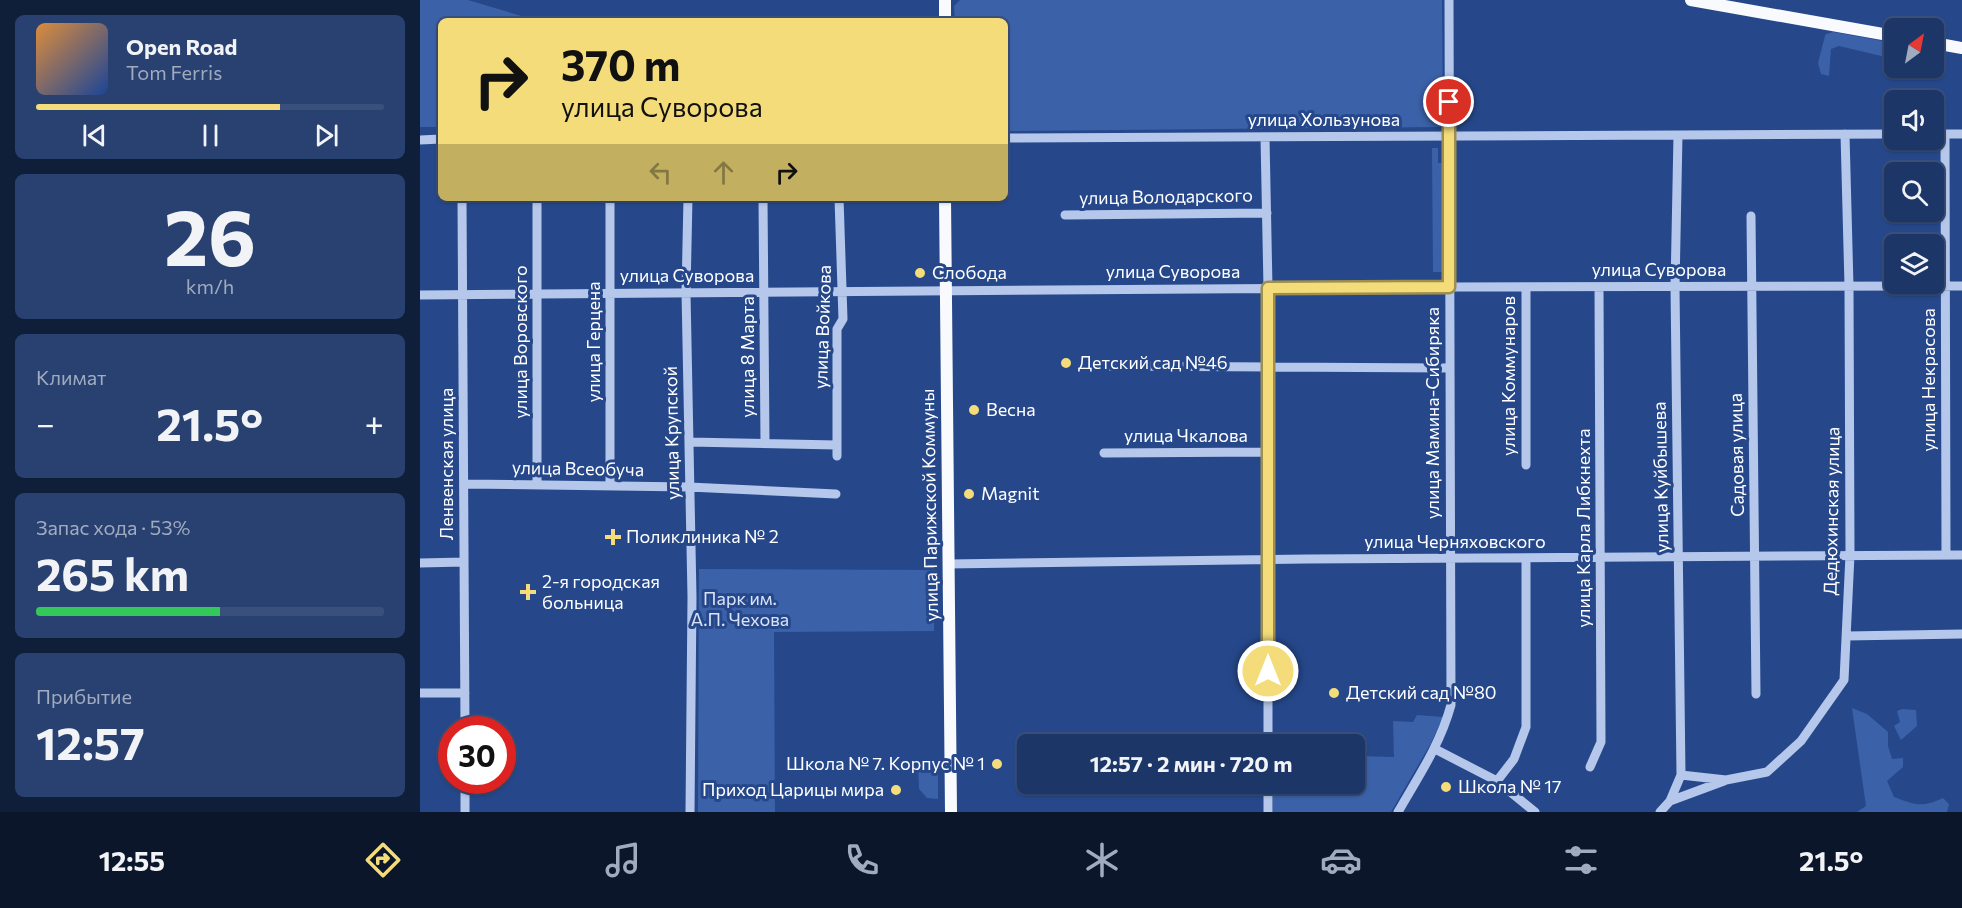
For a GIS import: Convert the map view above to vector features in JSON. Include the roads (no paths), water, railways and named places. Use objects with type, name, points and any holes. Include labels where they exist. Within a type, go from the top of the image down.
[{"type":"main road","points":[[945,0],[945,18]]},
{"type":"main road","points":[[1691,0],[1884,34]]},
{"type":"main road","points":[[1944,45],[1962,48]]},
{"type":"main road","name":"улица Парижской Коммуны","points":[[945,201],[951,812]]},
{"type":"street","name":"улица Мамина-Сибиряка","points":[[1398,812],[1435,749],[1450,705],[1449,0]]},
{"type":"street","name":"Дедюхинская улица","points":[[1682,775],[1726,780],[1767,772],[1801,741],[1844,680],[1850,555],[1849,286],[1845,134]]},
{"type":"street","name":"улица Хользунова","points":[[1008,138],[1884,134]]},
{"type":"street","points":[[1945,134],[1962,134]]},
{"type":"street","name":"улица Некрасова","points":[[1945,134],[1947,555]]},
{"type":"street","name":"улица Куйбышева","points":[[1660,812],[1670,801],[1682,775],[1675,287],[1678,135]]},
{"type":"street","points":[[1265,137],[1269,452],[1268,734]]},
{"type":"street","points":[[420,140],[438,139]]},
{"type":"street","name":"Ленвенская улица","points":[[462,201],[465,716]]},
{"type":"street","name":"улица Воровского","points":[[537,201],[537,485]]},
{"type":"street","name":"улица Герцена","points":[[610,201],[610,486]]},
{"type":"street","name":"улица Крупской","points":[[687,201],[686,292],[692,597],[690,812]]},
{"type":"street","name":"улица 8 Марта","points":[[763,201],[765,443]]},
{"type":"street","name":"улица Войкова","points":[[837,456],[837,329],[843,319],[839,201]]},
{"type":"street","name":"улица Володарского","points":[[1065,215],[1267,213]]},
{"type":"street","name":"Садовая улица","points":[[1750,216],[1756,693]]},
{"type":"street","name":"улица Суворова","points":[[420,295],[1268,288],[1962,286]]},
{"type":"street","name":"улица Коммунаров","points":[[1526,287],[1526,465]]},
{"type":"street","name":"улица Карла Либкнехта","points":[[1590,767],[1600,742],[1599,287]]},
{"type":"street","points":[[1110,366],[1450,368]]},
{"type":"street","points":[[689,442],[837,445]]},
{"type":"street","name":"улица Чкалова","points":[[1104,453],[1269,452]]},
{"type":"street","name":"улица Всеобуча","points":[[464,484],[689,487],[836,494]]},
{"type":"street","name":"улица Черняховского","points":[[948,564],[1962,555]]},
{"type":"street","points":[[1497,781],[1514,759],[1526,727],[1526,558]]},
{"type":"street","points":[[420,563],[464,562]]},
{"type":"street","points":[[1846,636],[1962,634]]},
{"type":"street","points":[[420,693],[465,693]]},
{"type":"street","points":[[1435,749],[1497,781],[1535,812]]},
{"type":"street","points":[[1670,801],[1726,780]]},
{"type":"street","points":[[465,794],[465,812]]},
{"type":"street","points":[[1268,794],[1268,812]]},
{"type":"place","name":"Слобода","points":[[920,273]]},
{"type":"place","name":"Детский сад №46","points":[[1066,363]]},
{"type":"place","name":"Весна","points":[[974,410]]},
{"type":"place","name":"Magnit","points":[[969,494]]},
{"type":"place","name":"Поликлиника № 2","points":[[613,537]]},
{"type":"place","name":"2-я городская больница","points":[[528,592]]},
{"type":"place","name":"Детский сад №80","points":[[1334,693]]},
{"type":"place","name":"Школа № 7. Корпус № 1","points":[[997,764]]},
{"type":"place","name":"Школа № 17","points":[[1446,787]]},
{"type":"place","name":"Приход Царицы мира","points":[[896,790]]},
{"type":"park label","name":"Парк им. А.П. Чехова","points":[[740,609]]}]
